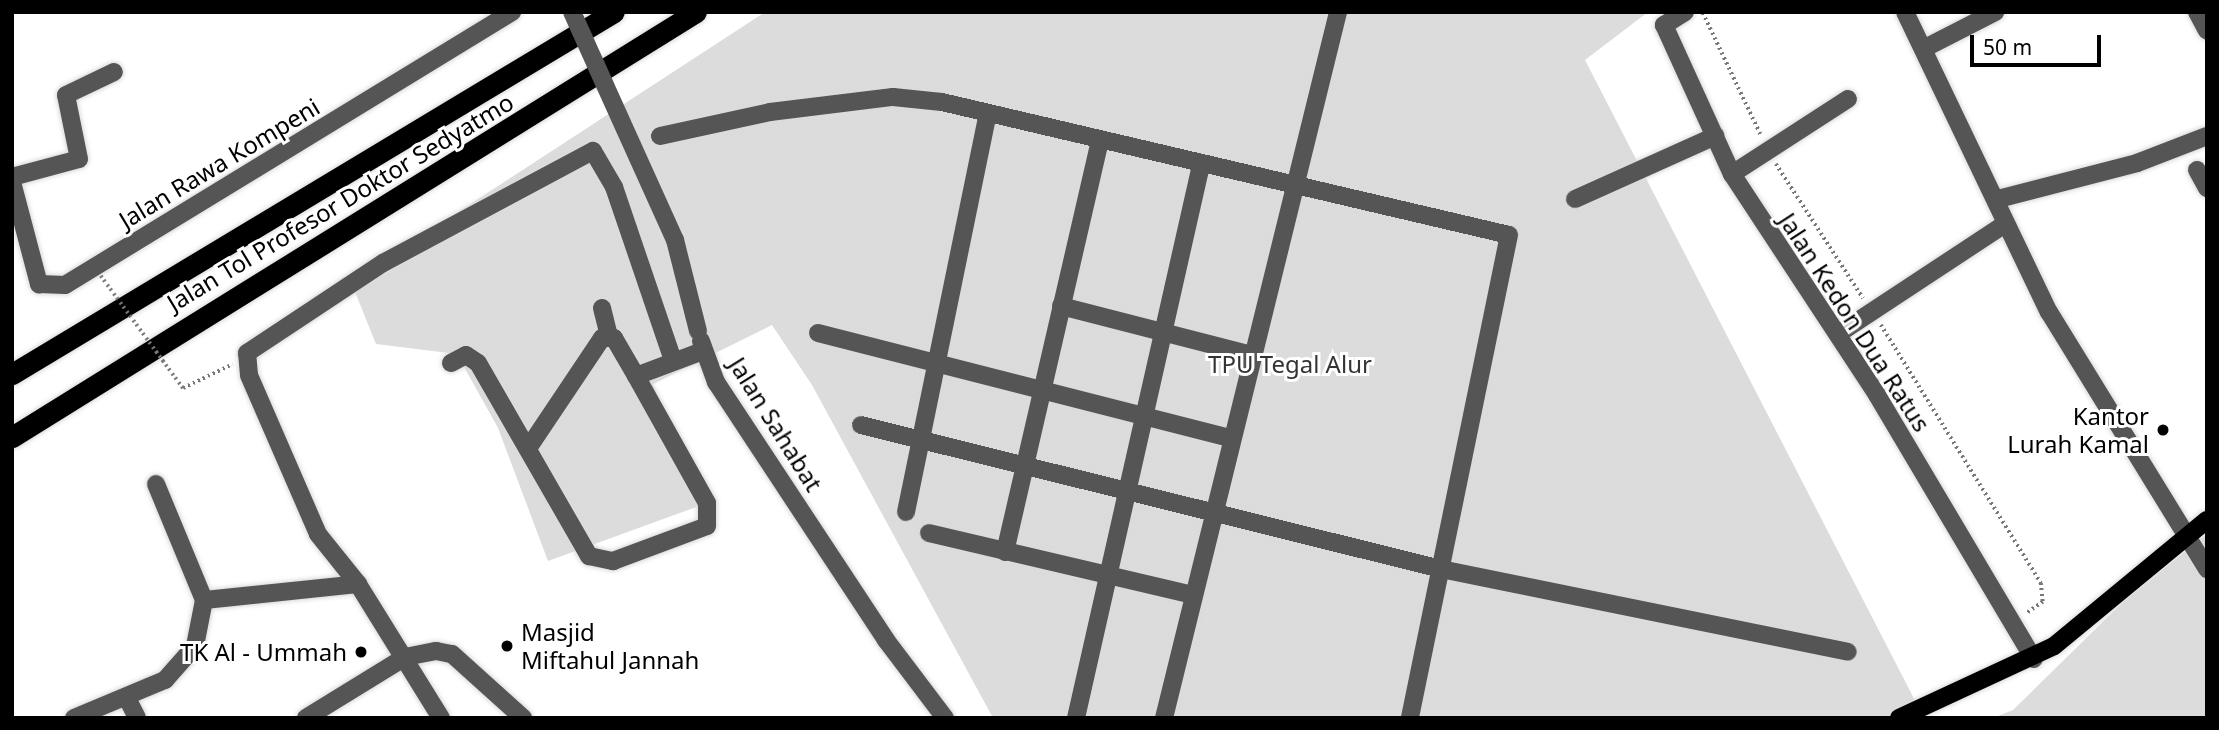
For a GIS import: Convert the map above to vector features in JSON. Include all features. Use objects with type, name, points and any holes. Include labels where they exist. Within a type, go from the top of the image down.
[{"type":"highway","name":"Jalan Tol Profesor Doktor Sedyatmo","points":[[12,374],[614,12]]},
{"type":"highway","name":"Jalan Tol Profesor Doktor Sedyatmo","points":[[12,437],[696,12]]},
{"type":"main road","points":[[1899,718],[2034,659],[2196,550],[2207,520]]},
{"type":"street","name":"Jalan Rawa Kompeni","points":[[12,179],[39,284],[65,285],[512,12]]},
{"type":"street","name":"Jalan Sahabat","points":[[572,12],[675,240],[703,351],[795,502],[945,718]]},
{"type":"street","points":[[1164,718],[1338,12]]},
{"type":"street","name":"Jalan Kedon Dua Ratus","points":[[1685,12],[1661,19],[1732,174],[1838,334],[2034,659]]},
{"type":"street","points":[[1905,12],[1998,198],[2004,224],[2114,425],[2196,550]]},
{"type":"street","points":[[2197,12],[2207,31]]},
{"type":"street","points":[[1925,48],[1994,13]]},
{"type":"street","points":[[12,179],[79,159],[66,95],[114,72]]},
{"type":"street","points":[[660,136],[771,112],[893,97],[988,113],[1294,188],[1494,228],[1511,239],[1410,718]]},
{"type":"street","points":[[1732,174],[1848,99]]},
{"type":"street","points":[[906,512],[988,113]]},
{"type":"street","points":[[1575,198],[1715,136]]},
{"type":"street","points":[[1998,198],[2137,163],[2207,136]]},
{"type":"street","points":[[1005,552],[1100,141]]},
{"type":"street","points":[[441,717],[358,584],[318,534],[288,475],[245,360],[257,340],[383,264],[593,151],[614,187],[673,360]]},
{"type":"street","points":[[1076,718],[1201,165]]},
{"type":"street","points":[[2197,170],[2207,188]]},
{"type":"street","points":[[1838,334],[2004,224]]},
{"type":"street","points":[[1061,306],[1252,355]]},
{"type":"street","points":[[451,363],[466,355],[478,363],[529,447],[589,556],[599,561],[707,526],[708,503],[636,376],[609,336],[602,308]]},
{"type":"street","points":[[818,333],[1231,438]]},
{"type":"street","points":[[529,447],[599,340],[609,336]]},
{"type":"street","points":[[636,376],[703,351]]},
{"type":"street","points":[[860,425],[1127,494],[1441,569],[1848,652]]},
{"type":"street","points":[[74,718],[165,680],[195,646],[204,600],[156,484]]},
{"type":"street","points":[[929,533],[1193,595]]},
{"type":"street","points":[[204,600],[358,584]]},
{"type":"street","points":[[306,718],[405,657],[452,654],[523,718]]},
{"type":"street","points":[[127,698],[137,718]]},
{"type":"path","points":[[101,276],[183,388],[245,360]]},
{"type":"green space","name":"TPU Tegal Alur","points":[[765,12],[1648,12],[1585,60],[1924,718],[993,718],[812,385],[772,325],[653,384],[699,506],[548,561],[498,428],[457,354],[376,344],[351,282]]},
{"type":"green space","points":[[2207,534],[2207,718],[1993,718],[2013,710],[2124,601]]},
{"type":"place","name":"Kantor Lurah Kamal","points":[[2163,430]]},
{"type":"place","name":"Masjid Miftahul Jannah","points":[[507,646]]},
{"type":"place","name":"TK Al - Ummah","points":[[361,652]]}]
